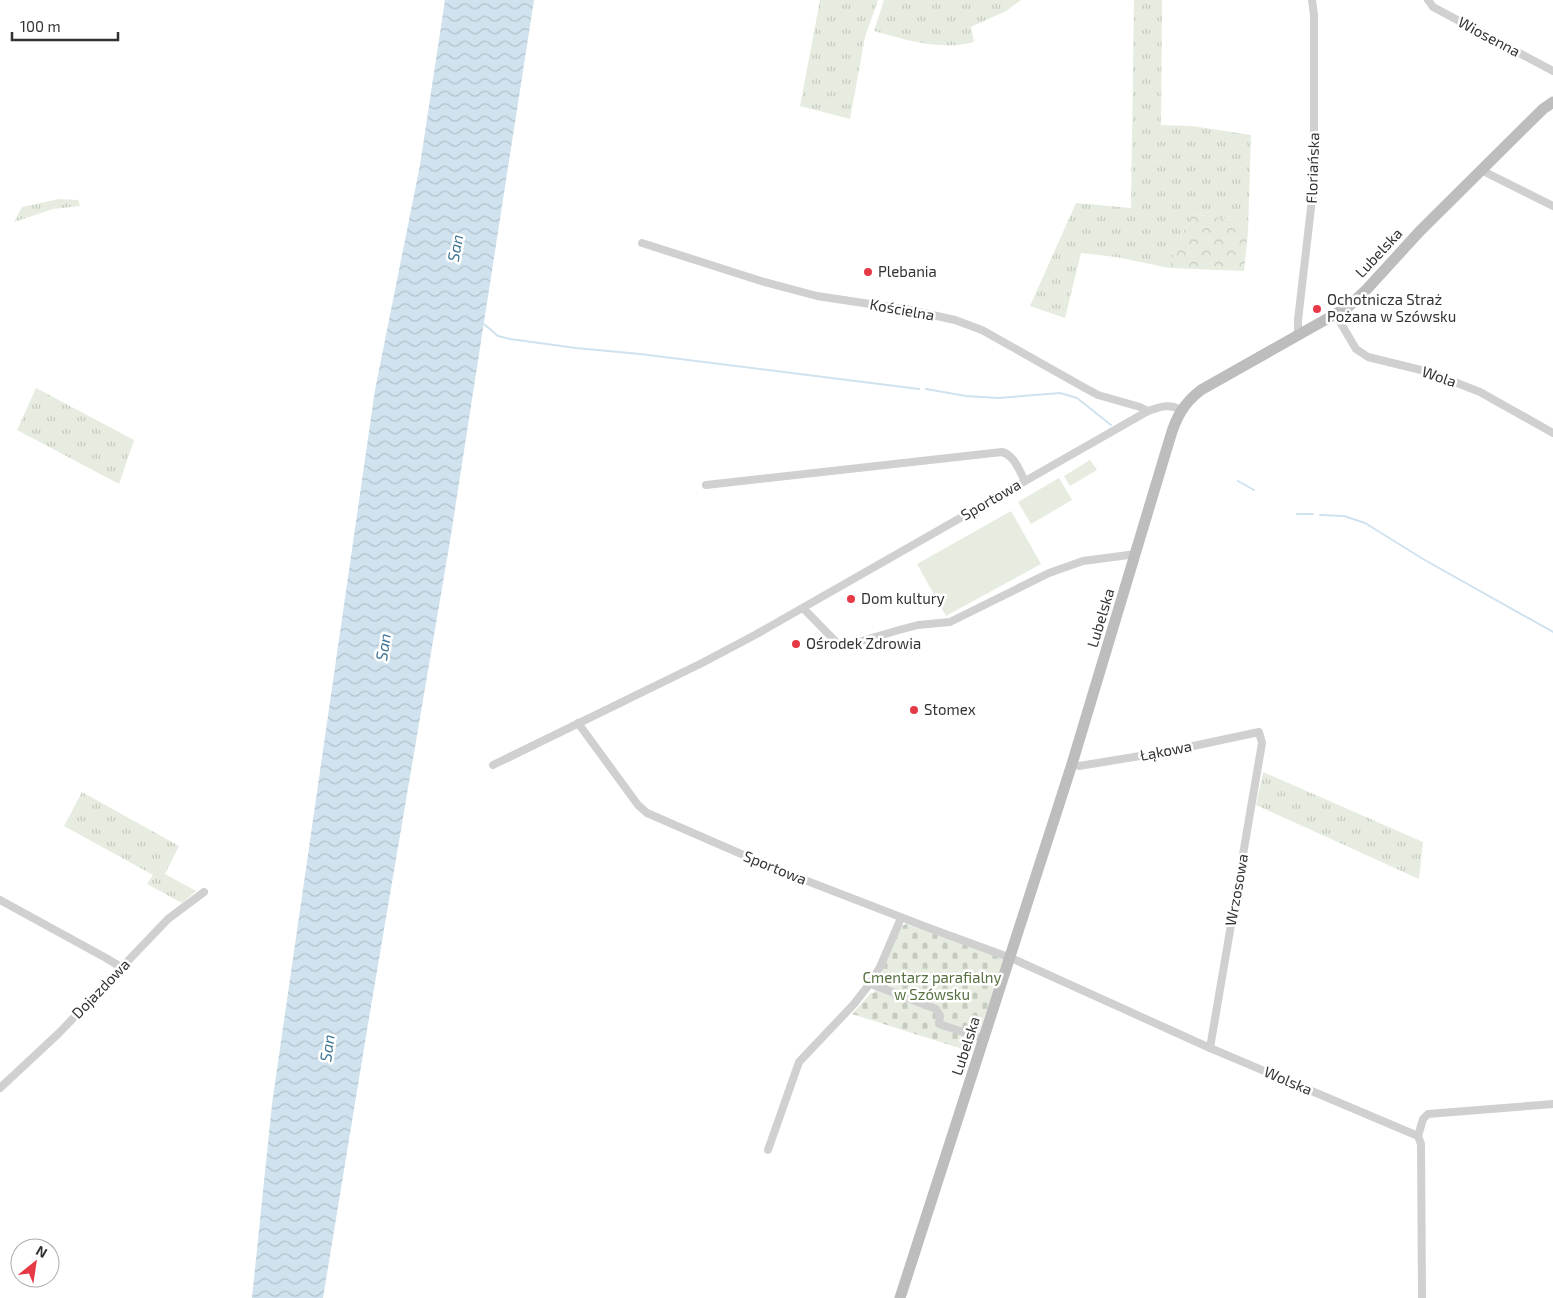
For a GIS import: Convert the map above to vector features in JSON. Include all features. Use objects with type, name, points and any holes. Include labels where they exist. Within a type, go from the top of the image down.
[{"type":"main road","name":"Lubelska","points":[[900,1298],[1011,958],[1136,554],[1171,432],[1181,410],[1192,397],[1209,386],[1336,315],[1358,298],[1419,232],[1553,102]]},
{"type":"street","name":"Floriańska","points":[[1298,336],[1298,320],[1314,182],[1314,15],[1312,0]]},
{"type":"street","name":"Wiosenna","points":[[1428,0],[1433,7],[1553,71]]},
{"type":"street","points":[[1481,170],[1553,206]]},
{"type":"street","name":"Kościelna","points":[[642,243],[761,281],[817,296],[910,310],[954,320],[982,330],[1085,388],[1148,411]]},
{"type":"street","name":"Wola","points":[[1336,315],[1356,349],[1368,358],[1428,372],[1480,392],[1553,433]]},
{"type":"street","name":"Sportowa","points":[[493,765],[702,663],[803,608],[1148,411],[1168,405],[1181,410]]},
{"type":"street","points":[[706,485],[1002,452],[1012,458],[1025,480]]},
{"type":"street","points":[[803,608],[841,647],[918,625],[950,622],[1049,573],[1083,561],[1136,554]]},
{"type":"street","name":"Sportowa","points":[[578,722],[638,805],[648,813],[770,867],[1011,958]]},
{"type":"street","name":"Łąkowa","points":[[1072,764],[1079,766],[1089,765],[1165,752],[1259,732]]},
{"type":"street","name":"Wrzosowa","points":[[1210,1048],[1262,743],[1259,732]]},
{"type":"street","name":"Dojazdowa","points":[[0,1088],[59,1033],[168,919],[204,892]]},
{"type":"street","points":[[0,900],[121,967]]},
{"type":"street","points":[[768,1150],[798,1062],[854,1004],[870,984],[880,967],[901,918]]},
{"type":"street","name":"Wolska","points":[[1011,958],[1210,1048],[1418,1136]]},
{"type":"street","points":[[870,984],[936,1010],[940,1016],[939,1024],[984,1039]]},
{"type":"street","points":[[1422,1298],[1421,1144],[1418,1136],[1423,1119],[1428,1114],[1553,1104]]},
{"type":"green space","points":[[820,0],[878,0],[865,37],[850,119],[800,106]]},
{"type":"green space","points":[[884,0],[1021,0],[1006,11],[971,27],[974,42],[936,45],[874,31]]},
{"type":"green space","points":[[1134,0],[1162,0],[1161,125],[1192,126],[1251,135],[1248,231],[1234,220],[1193,214],[1182,234],[1169,268],[1116,257],[1081,253],[1065,318],[1030,306],[1076,203],[1131,208]]},
{"type":"green space","points":[[59,199],[78,200],[80,206],[53,209],[14,222],[22,207]]},
{"type":"green space","points":[[1193,214],[1234,220],[1248,231],[1244,271],[1169,268],[1182,234]]},
{"type":"green space","points":[[36,388],[134,440],[119,484],[17,430]]},
{"type":"green space","points":[[1090,460],[1097,470],[1070,486],[1064,476]]},
{"type":"green space","points":[[1059,478],[1072,500],[1031,524],[1018,502]]},
{"type":"green space","points":[[1011,511],[1041,564],[946,616],[917,564]]},
{"type":"green space","points":[[1263,772],[1423,842],[1419,879],[1256,805]]},
{"type":"green space","points":[[82,792],[179,846],[165,874],[196,891],[182,903],[147,884],[153,875],[64,826]]},
{"type":"green space","name":"Cmentarz parafialny w Szówsku","points":[[906,924],[1005,958],[972,1052],[852,1014],[871,993],[874,993],[900,927]]},
{"type":"water","name":"San","points":[[445,0],[534,0],[450,541],[323,1298],[252,1298],[272,1104],[375,390],[420,165]]},
{"type":"waterway","points":[[484,324],[498,336],[510,339],[919,389]]},
{"type":"waterway","points":[[926,389],[966,396],[999,398],[1060,393],[1077,398],[1111,425]]},
{"type":"waterway","points":[[1238,481],[1254,490]]},
{"type":"waterway","points":[[1297,514],[1313,514]]},
{"type":"waterway","points":[[1320,515],[1344,516],[1365,523],[1423,559],[1553,632]]},
{"type":"place","name":"Plebania","points":[[868,272]]},
{"type":"place","name":"Ochotnicza Straż Pożana w Szówsku","points":[[1317,309]]},
{"type":"place","name":"Dom kultury","points":[[851,599]]},
{"type":"place","name":"Ośrodek Zdrowia","points":[[796,644]]},
{"type":"place","name":"Stomex","points":[[914,710]]}]
